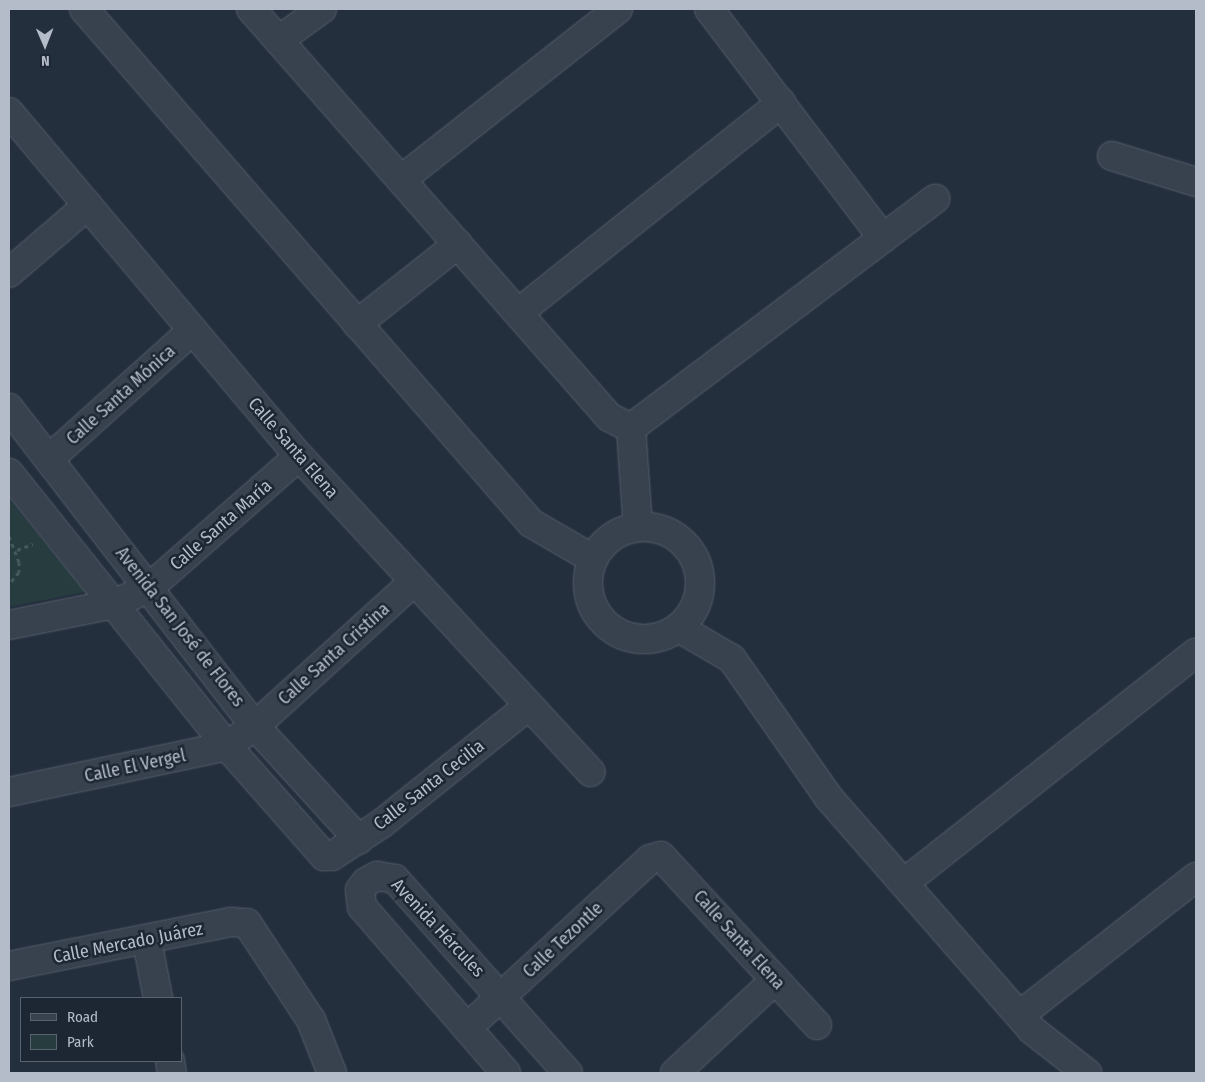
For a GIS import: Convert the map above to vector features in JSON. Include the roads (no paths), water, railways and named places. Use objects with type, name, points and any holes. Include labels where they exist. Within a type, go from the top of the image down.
[{"type":"street","points":[[84,9],[531,523],[593,560]]},
{"type":"street","points":[[252,9],[609,416],[631,428]]},
{"type":"street","points":[[279,40],[322,9]]},
{"type":"street","points":[[402,179],[618,9]]},
{"type":"street","points":[[709,9],[883,238]]},
{"type":"street","points":[[518,313],[781,103]]},
{"type":"street","name":"Calle Santa Elena","points":[[9,112],[299,456],[527,707],[591,772]]},
{"type":"street","points":[[1112,156],[1196,182]]},
{"type":"street","points":[[631,428],[935,199]]},
{"type":"street","points":[[9,274],[88,204]]},
{"type":"street","points":[[358,324],[458,244]]},
{"type":"street","name":"Calle Santa Mónica","points":[[49,459],[193,330]]},
{"type":"street","name":"Avenida San José de Flores","points":[[9,408],[150,587],[255,726],[359,840]]},
{"type":"street","points":[[631,428],[638,527]]},
{"type":"street","name":"Calle Santa María","points":[[9,625],[114,604],[150,587],[299,456]]},
{"type":"street","name":"Avenida San José de Flores","points":[[9,473],[227,746],[320,854],[328,856]]},
{"type":"street","points":[[638,527],[676,536],[698,567],[698,600],[679,628],[647,640],[610,629],[589,597],[593,560],[604,544],[638,527]]},
{"type":"street","name":"Calle Santa Cristina","points":[[255,726],[413,582]]},
{"type":"street","points":[[679,628],[732,659],[829,798],[1020,1015],[1087,1073]]},
{"type":"street","points":[[904,883],[1196,652]]},
{"type":"street","name":"Calle Santa Cecilia","points":[[328,856],[359,840],[527,707]]},
{"type":"street","name":"Calle El Vergel","points":[[9,792],[227,746],[255,726]]},
{"type":"street","name":"Calle Santa Elena","points":[[661,856],[817,1026]]},
{"type":"street","name":"Calle Tezontle","points":[[466,1028],[650,859],[661,856]]},
{"type":"street","name":"Avenida Hércules","points":[[506,1073],[362,907],[360,890],[366,882],[377,876],[395,879],[568,1073]]},
{"type":"street","points":[[1020,1015],[1196,877]]},
{"type":"street","name":"Calle Mercado Juárez","points":[[9,966],[147,941],[231,922],[247,923],[311,1020],[332,1073]]},
{"type":"street","points":[[147,941],[158,997]]},
{"type":"street","points":[[675,1073],[775,980]]}]
